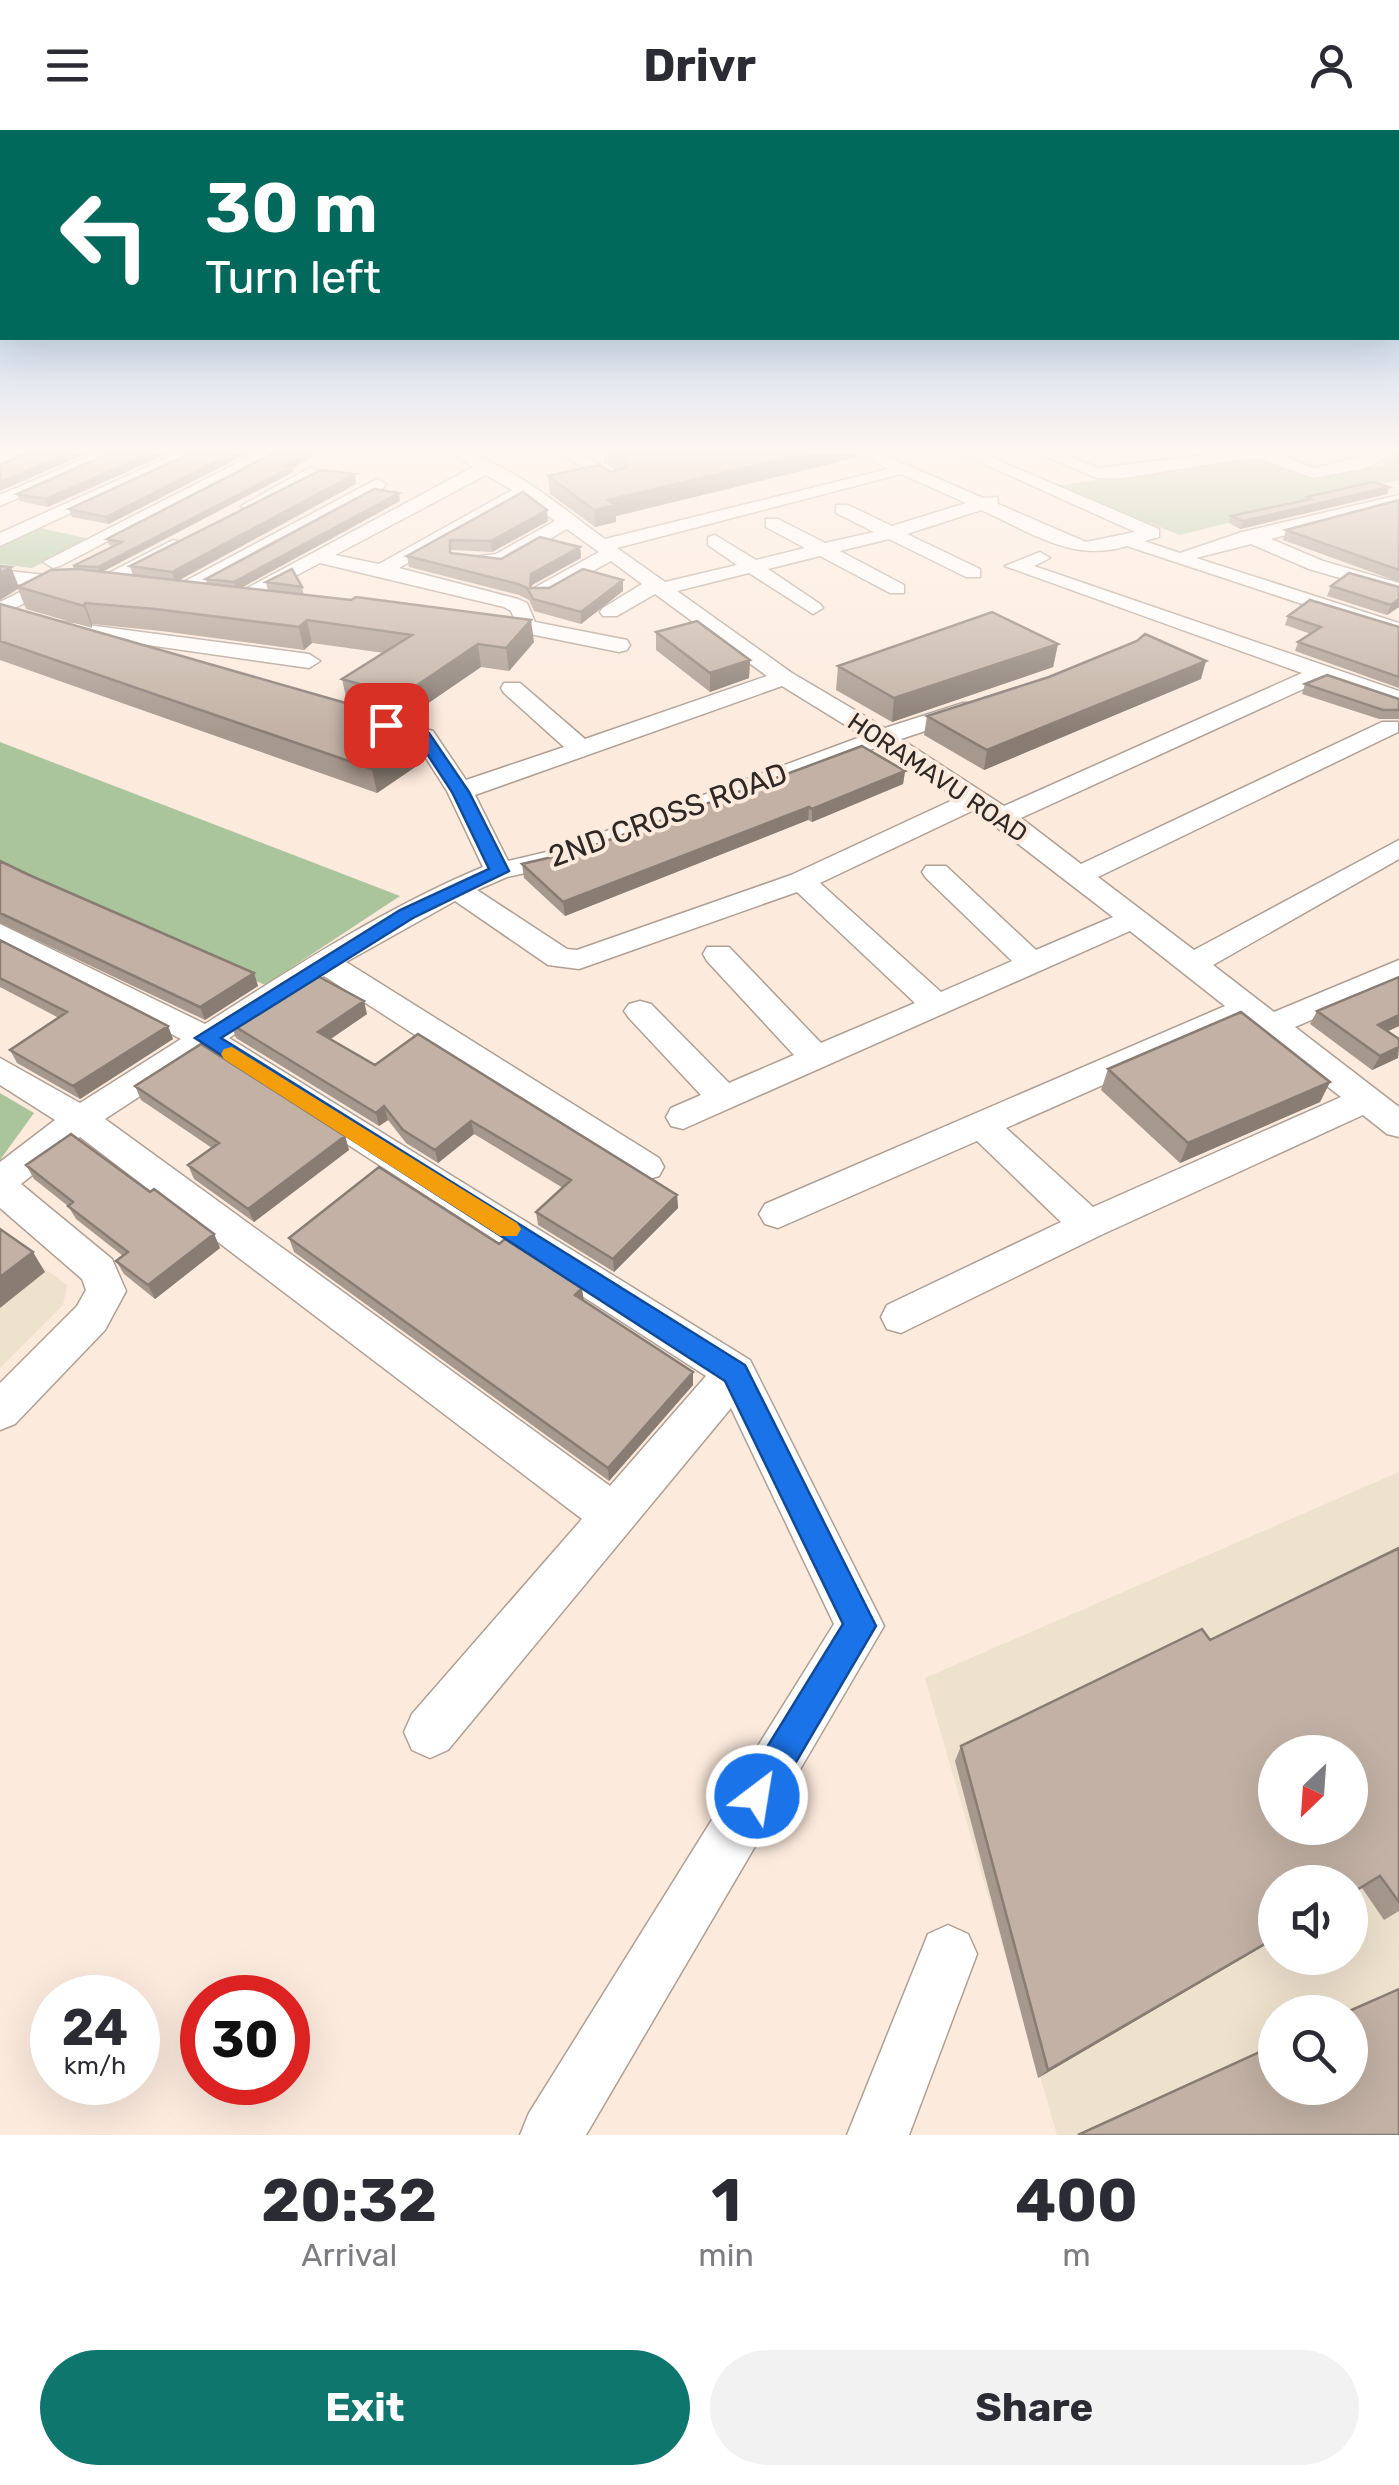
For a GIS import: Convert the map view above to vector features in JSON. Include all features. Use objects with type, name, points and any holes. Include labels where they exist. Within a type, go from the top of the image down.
[{"type":"street","points":[[0,611],[114,547]]},
{"type":"street","points":[[111,577],[170,547]]},
{"type":"street","points":[[186,586],[268,547]]},
{"type":"street","points":[[234,597],[340,547]]},
{"type":"street","points":[[382,570],[424,547]]},
{"type":"street","points":[[461,557],[496,562],[523,547]]},
{"type":"street","name":"HORAMAVU ROAD","points":[[603,547],[784,678],[882,736],[1002,817],[1399,1125]]},
{"type":"street","points":[[541,592],[615,547]]},
{"type":"street","points":[[721,547],[813,608]]},
{"type":"street","points":[[817,547],[897,590]]},
{"type":"street","points":[[610,612],[661,586],[827,547]]},
{"type":"street","points":[[919,547],[973,573]]},
{"type":"street","points":[[1016,547],[1040,558],[1015,566],[1399,699]]},
{"type":"street","points":[[1080,547],[1106,547]]},
{"type":"street","points":[[1141,547],[1399,630]]},
{"type":"street","points":[[1189,554],[1214,547]]},
{"type":"street","points":[[1273,547],[1316,565],[1399,589]]},
{"type":"street","points":[[319,557],[511,603],[520,607],[526,626],[548,634],[576,635],[619,645]]},
{"type":"street","points":[[1378,583],[1399,569]]},
{"type":"street","points":[[0,576],[66,576],[274,604]]},
{"type":"street","points":[[0,611],[197,670]]},
{"type":"street","points":[[46,625],[309,662]]},
{"type":"street","points":[[1002,817],[1321,673]]},
{"type":"street","points":[[460,792],[784,678]]},
{"type":"street","points":[[512,688],[582,750]]},
{"type":"street","name":"2ND CROSS ROAD","points":[[0,1411],[91,1318],[106,1291],[98,1270],[0,1184],[80,1119],[324,962],[456,889],[500,871],[563,857],[882,736],[1002,698]]},
{"type":"street","points":[[348,714],[424,736],[460,792],[500,871]]},
{"type":"street","points":[[1078,876],[1390,727]]},
{"type":"street","points":[[456,889],[550,952],[569,960],[588,958],[800,881],[976,799]]},
{"type":"street","points":[[1192,964],[1399,848]]},
{"type":"street","points":[[936,872],[1034,964]]},
{"type":"street","points":[[800,881],[937,1006]]},
{"type":"street","points":[[682,1118],[1134,919]]},
{"type":"street","points":[[0,933],[206,1038],[735,1373],[860,1626],[551,2135]]},
{"type":"street","points":[[718,954],[817,1059]]},
{"type":"street","points":[[324,962],[646,1167]]},
{"type":"street","points":[[778,1214],[982,1125],[1260,1017],[1399,970]]},
{"type":"street","points":[[640,1011],[724,1100]]},
{"type":"street","points":[[0,1068],[80,1119],[612,1514]]},
{"type":"street","points":[[901,1317],[1088,1226],[1366,1100]]},
{"type":"street","points":[[982,1125],[1088,1226]]},
{"type":"street","points":[[430,1732],[735,1373]]},
{"type":"street","points":[[878,2135],[948,1954]]},
{"type":"shaded area","points":[[0,1235],[67,1285],[63,1305],[0,1368]]},
{"type":"shaded area","points":[[1399,1472],[1399,2135],[1057,2135],[925,1678]]},
{"type":"green space","points":[[0,547],[75,547],[32,568],[0,564]]},
{"type":"green space","points":[[0,742],[400,896],[265,985],[0,864]]},
{"type":"green space","points":[[0,1093],[34,1113],[0,1160]]},
{"type":"building","points":[[113,547],[138,547],[98,567],[73,566]]},
{"type":"building","points":[[169,547],[219,547],[172,572],[130,566]]},
{"type":"building","points":[[267,547],[300,547],[234,582],[206,579]]},
{"type":"building","points":[[424,547],[450,547],[450,553],[501,559],[523,547],[578,547],[531,574],[530,588],[549,588],[583,569],[623,580],[581,612],[533,599],[527,588],[518,584],[407,556]]},
{"type":"building","points":[[1333,547],[1399,547],[1399,570]]},
{"type":"building","points":[[78,569],[351,600],[356,597],[531,620],[506,648],[478,644],[401,696],[342,679],[412,635],[307,620],[299,627],[155,609],[85,603],[84,606],[18,587],[51,570]]},
{"type":"building","points":[[292,569],[302,587],[266,582]]},
{"type":"building","points":[[1349,573],[1399,587],[1399,599],[1391,605],[1331,586]]},
{"type":"building","points":[[1310,600],[1399,627],[1399,677],[1298,642],[1321,627],[1288,616]]},
{"type":"building","points":[[0,604],[377,712],[372,715],[414,729],[419,738],[372,769],[0,641]]},
{"type":"building","points":[[992,612],[1058,644],[894,698],[838,666]]},
{"type":"building","points":[[697,621],[750,660],[710,673],[656,632]]},
{"type":"building","points":[[1145,634],[1206,661],[987,750],[927,716],[1049,677],[1137,641]]},
{"type":"building","points":[[1327,675],[1399,699],[1399,710],[1383,710],[1305,684]]},
{"type":"building","points":[[862,746],[905,771],[563,902],[522,864],[582,850]]},
{"type":"building","points":[[0,861],[254,973],[200,1007],[0,913]]},
{"type":"building","points":[[0,940],[168,1026],[73,1086],[10,1050],[67,1012],[0,978]]},
{"type":"building","points":[[312,973],[364,1001],[318,1032],[375,1065],[418,1034],[677,1195],[613,1259],[536,1212],[571,1180],[471,1121],[435,1150],[403,1130],[384,1106],[376,1113],[231,1024]]},
{"type":"building","points":[[1399,977],[1399,1015],[1378,1025],[1399,1039],[1399,1047],[1380,1056],[1317,1011]]},
{"type":"building","points":[[1241,1012],[1330,1082],[1188,1143],[1108,1069]]},
{"type":"building","points":[[201,1044],[345,1136],[248,1209],[188,1165],[219,1143],[135,1086]]},
{"type":"building","points":[[71,1134],[214,1234],[148,1285],[116,1261],[128,1252],[68,1206],[73,1202],[26,1165]]},
{"type":"building","points":[[379,1167],[499,1244],[505,1239],[582,1288],[575,1295],[693,1372],[608,1468],[289,1238]]},
{"type":"building","points":[[0,1229],[33,1252],[0,1277]]},
{"type":"building","points":[[1399,1548],[1399,1902],[1380,1876],[1368,1883],[1368,1865],[1258,1865],[1258,1948],[1048,2070],[961,1746],[1202,1629],[1210,1640]]},
{"type":"building","points":[[1399,1989],[1399,2135],[1078,2135],[1258,2053],[1258,2105],[1368,2105],[1368,2003]]},
{"type":"slow traffic","points":[[232,1054],[509,1229]]},
{"type":"route","points":[[386,725],[424,736],[460,792],[500,871],[407,914],[206,1038],[735,1373],[860,1626],[757,1796]]}]
